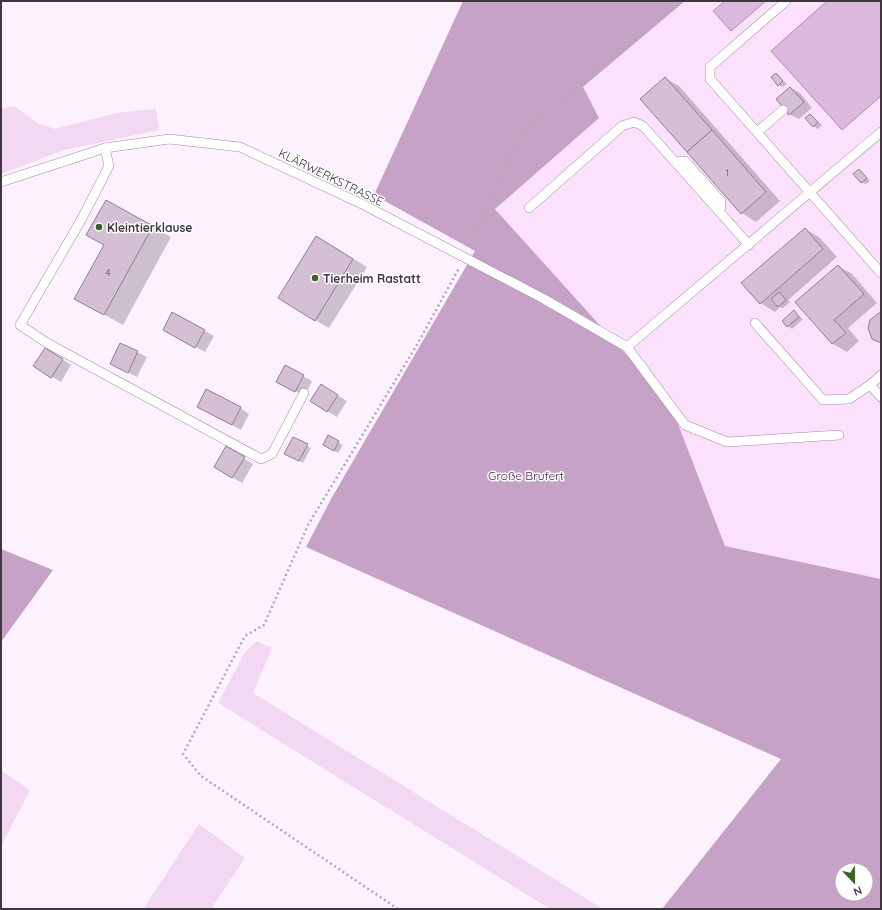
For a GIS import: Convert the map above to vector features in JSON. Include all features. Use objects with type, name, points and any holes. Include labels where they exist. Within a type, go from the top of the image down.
[{"type":"lane","points":[[786,1],[710,67],[710,79],[881,273]]},
{"type":"lane","points":[[756,132],[783,110]]},
{"type":"lane","points":[[529,208],[622,126],[634,122],[642,126],[749,245]]},
{"type":"lane","points":[[839,435],[727,442],[706,434],[685,425],[627,347],[881,132]]},
{"type":"lane","name":"KLÄRWERKSTRASSE","points":[[1,182],[105,148],[169,139],[240,147],[364,205],[544,299],[627,347]]},
{"type":"lane","points":[[105,148],[109,166],[80,222],[20,324],[47,344],[261,459],[272,454],[304,393]]},
{"type":"lane","points":[[755,323],[823,400],[850,399],[881,375]]},
{"type":"lane","points":[[870,385],[881,397]]},
{"type":"path","points":[[398,909],[201,776],[183,754],[245,636],[264,625],[308,525],[418,343],[464,258],[520,134],[680,1]]},
{"type":"shaded area","points":[[685,1],[881,1],[881,579],[725,546],[670,403],[495,209],[599,118],[583,88]]},
{"type":"shaded area","points":[[725,1],[766,1],[731,31],[713,11]]},
{"type":"shaded area","points":[[827,1],[881,1],[881,96],[842,130],[771,51]]},
{"type":"shaded area","points":[[14,106],[37,123],[55,129],[116,113],[156,109],[159,130],[64,150],[1,174],[1,109]]},
{"type":"shaded area","points":[[257,641],[272,648],[253,693],[603,909],[550,909],[218,703],[245,652]]},
{"type":"shaded area","points":[[1,771],[30,790],[1,846]]},
{"type":"shaded area","points":[[199,824],[245,858],[211,909],[143,909]]},
{"type":"green space","name":"Große Brufert","points":[[463,1],[685,1],[583,87],[599,118],[495,209],[670,403],[725,546],[881,579],[881,909],[662,909],[781,759],[306,547],[331,499],[475,251],[374,195]]},
{"type":"green space","points":[[1,549],[53,570],[1,642]]},
{"type":"building","points":[[776,73],[783,81],[778,86],[771,77]]},
{"type":"building","points":[[665,77],[712,130],[687,152],[640,99]]},
{"type":"building","points":[[790,87],[804,102],[789,115],[776,99]]},
{"type":"building","points":[[810,114],[818,122],[813,127],[805,118]]},
{"type":"building","points":[[712,130],[766,192],[741,214],[687,152]]},
{"type":"building","points":[[859,169],[867,178],[861,183],[853,174]]},
{"type":"building","points":[[106,200],[153,226],[104,315],[74,299],[104,245],[86,235]]},
{"type":"building","points":[[805,228],[823,249],[760,304],[741,283]]},
{"type":"building","name":"Tierheim Rastatt","points":[[316,236],[353,259],[315,321],[278,298]]},
{"type":"building","points":[[838,265],[864,294],[834,320],[846,333],[832,344],[795,302]]},
{"type":"building","points":[[779,292],[786,300],[778,307],[771,299]]},
{"type":"building","points":[[794,310],[799,317],[787,327],[782,321]]},
{"type":"building","points":[[172,312],[205,330],[195,348],[163,330]]},
{"type":"building","points":[[881,313],[881,343],[872,339],[868,328],[870,320]]},
{"type":"building","points":[[120,343],[138,351],[128,373],[110,364]]},
{"type":"building","points":[[45,348],[63,359],[51,378],[33,366]]},
{"type":"building","points":[[285,365],[304,375],[295,392],[276,382]]},
{"type":"building","points":[[321,384],[338,395],[327,412],[310,401]]},
{"type":"building","points":[[206,389],[241,407],[232,425],[197,407]]},
{"type":"building","points":[[328,435],[339,441],[334,451],[323,445]]},
{"type":"building","points":[[293,437],[308,444],[299,461],[284,454]]},
{"type":"building","points":[[226,446],[245,457],[232,478],[214,467]]},
{"type":"place","name":"Kleintierklause","points":[[99,227]]},
{"type":"place","name":"Tierheim Rastatt","points":[[315,278]]}]
